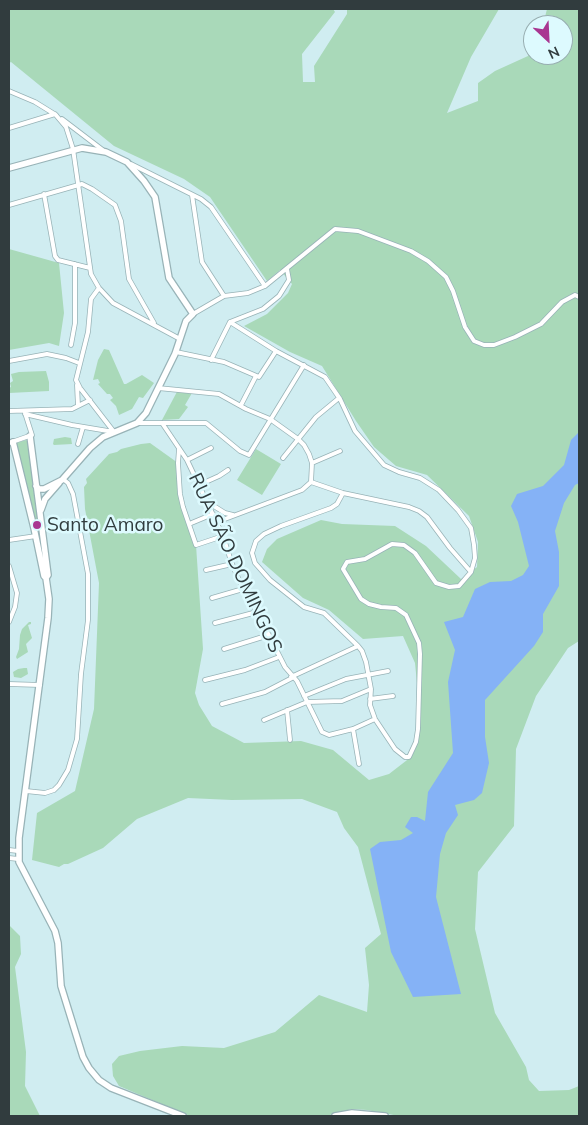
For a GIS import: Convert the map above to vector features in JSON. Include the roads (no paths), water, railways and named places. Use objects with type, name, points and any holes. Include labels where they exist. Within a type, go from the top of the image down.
[{"type":"main road","points":[[9,168],[82,148],[106,152],[127,162],[144,181],[154,197],[169,278],[193,314],[186,321],[176,352],[146,413],[137,423],[103,437],[90,448],[45,499],[40,516]]},
{"type":"main road","points":[[30,436],[48,576],[46,578]]},
{"type":"main road","points":[[11,443],[36,536],[49,598],[40,684],[18,851],[19,860],[55,931],[61,986],[89,1068],[99,1080],[111,1088],[183,1116]]},
{"type":"main road","points":[[36,486],[39,489],[44,488],[63,479]]},
{"type":"main road","points":[[36,536],[43,535]]},
{"type":"main road","points":[[335,1116],[352,1113],[385,1116]]},
{"type":"street","points":[[9,91],[35,102],[55,114],[106,152]]},
{"type":"street","points":[[9,128],[55,114]]},
{"type":"street","points":[[55,114],[66,127],[73,150],[91,274],[99,288],[113,303],[180,339]]},
{"type":"street","points":[[127,162],[202,199],[211,207],[265,286]]},
{"type":"street","points":[[9,205],[82,184],[115,205],[121,221],[129,279],[155,325]]},
{"type":"street","points":[[44,194],[55,256],[58,260],[90,268]]},
{"type":"street","points":[[192,195],[202,262],[224,296]]},
{"type":"street","points":[[193,314],[224,296],[248,293],[265,286],[335,229],[358,231],[411,251],[428,261],[446,277],[453,291],[465,327],[474,341],[484,346],[494,345],[515,337],[540,324],[562,302],[575,295],[579,296]]},
{"type":"street","points":[[70,345],[75,323],[75,264]]},
{"type":"street","points":[[212,360],[230,322],[263,309],[279,296],[289,280],[287,269]]},
{"type":"street","points":[[78,406],[79,363],[88,332],[91,299],[99,288]]},
{"type":"street","points":[[230,322],[276,351],[325,376],[339,398],[355,431],[384,465],[420,478],[439,490],[458,510],[470,528],[475,558],[471,572],[459,586],[449,587],[436,583],[415,552],[404,545],[392,544],[365,559],[347,562],[343,569],[361,599],[369,604],[391,607],[401,612],[410,623],[420,649],[418,729],[416,742],[410,756],[405,757],[395,749],[371,711],[371,689],[364,656],[358,646],[324,613],[304,607],[270,580],[254,563],[252,553],[256,541],[264,534],[331,508],[337,504],[344,493]]},
{"type":"street","points":[[176,352],[224,362],[259,377],[276,351]]},
{"type":"street","points":[[9,361],[47,354],[79,363]]},
{"type":"street","points":[[137,423],[206,423],[240,451],[249,455],[304,365]]},
{"type":"street","points":[[241,405],[256,376]]},
{"type":"street","points":[[77,385],[114,432]]},
{"type":"street","points":[[158,388],[219,394],[270,419],[298,439],[304,445],[312,463],[310,482],[302,490],[217,522]]},
{"type":"street","points":[[283,458],[316,417],[339,398]]},
{"type":"street","points":[[9,411],[25,412],[72,409],[90,400]]},
{"type":"street","points":[[25,412],[83,427],[114,432]]},
{"type":"street","points":[[11,443],[32,435],[25,412]]},
{"type":"street","name":"RUA SÃO DOMINGOS","points":[[162,424],[187,460],[217,522],[243,588],[279,657],[292,677],[297,681],[324,734],[353,729]]},
{"type":"street","points":[[78,444],[83,427]]},
{"type":"street","points":[[179,447],[180,494],[196,545],[223,536]]},
{"type":"street","points":[[187,460],[211,448]]},
{"type":"street","points":[[312,463],[340,451]]},
{"type":"street","points":[[199,485],[228,470]]},
{"type":"street","points":[[26,791],[45,793],[54,790],[60,785],[68,770],[77,739],[81,674],[88,620],[88,574],[73,494],[68,483],[63,479]]},
{"type":"street","points":[[310,482],[344,493],[419,511],[427,517],[471,572]]},
{"type":"street","points":[[207,502],[225,513],[233,515]]},
{"type":"street","points":[[189,524],[213,514]]},
{"type":"street","points":[[9,540],[36,536]]},
{"type":"street","points":[[206,570],[232,564]]},
{"type":"street","points":[[9,566],[17,593],[15,608],[9,622]]},
{"type":"street","points":[[212,598],[243,588]]},
{"type":"street","points":[[215,623],[257,612]]},
{"type":"street","points":[[224,649],[269,635]]},
{"type":"street","points":[[222,704],[265,692],[358,646]]},
{"type":"street","points":[[205,680],[246,670],[279,657]]},
{"type":"street","points":[[304,696],[346,679],[388,671]]},
{"type":"street","points":[[9,684],[40,684]]},
{"type":"street","points":[[264,720],[307,702],[342,701],[371,689]]},
{"type":"street","points":[[370,699],[393,696]]},
{"type":"street","points":[[288,710],[290,740]]},
{"type":"street","points":[[359,764],[353,729],[375,719]]},
{"type":"street","points":[[9,850],[18,851]]},
{"type":"street","points":[[9,858],[19,860]]},
{"type":"water","points":[[579,432],[579,483],[575,485],[564,503],[555,531],[559,552],[559,586],[543,614],[543,632],[534,646],[485,700],[485,737],[489,763],[482,793],[474,800],[455,805],[458,815],[446,833],[440,854],[436,897],[461,994],[413,997],[391,952],[370,849],[380,842],[401,840],[413,833],[405,827],[411,817],[417,817],[425,821],[428,792],[453,753],[448,682],[455,650],[444,622],[463,617],[475,589],[490,582],[511,581],[523,575],[529,566],[518,522],[511,506],[517,494],[543,486],[564,465],[571,440]]},
{"type":"place","name":"Santo Amaro","points":[[37,525]]}]
